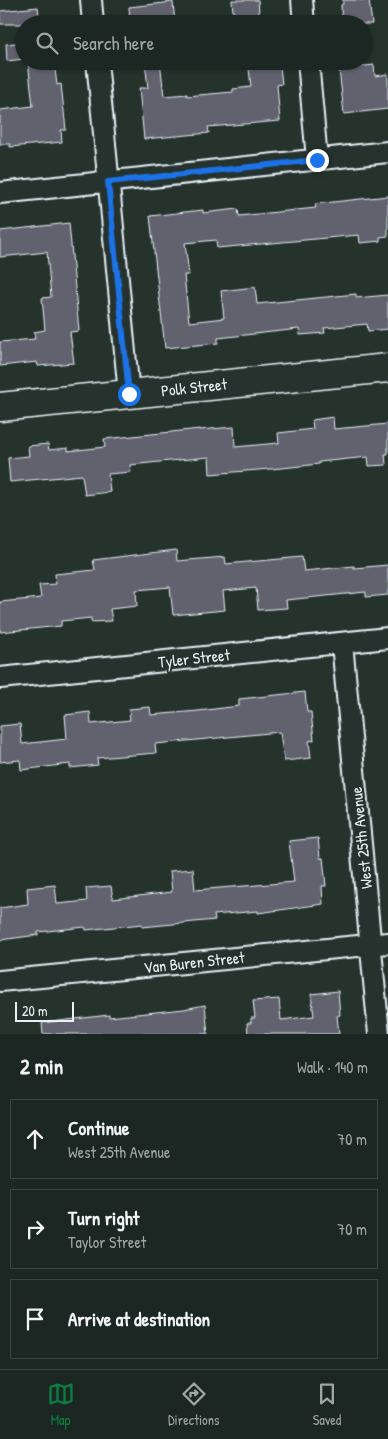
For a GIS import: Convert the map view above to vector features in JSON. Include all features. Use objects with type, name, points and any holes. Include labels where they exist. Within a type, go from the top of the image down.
[{"type":"street","points":[[91,0],[92,15]]},
{"type":"street","points":[[302,0],[303,15]]},
{"type":"street","points":[[98,70],[129,394]]},
{"type":"street","points":[[309,70],[317,160]]},
{"type":"street","points":[[0,193],[388,152]]},
{"type":"street","name":"Polk Street","points":[[0,407],[388,368]]},
{"type":"street","name":"Tyler Street","points":[[0,678],[388,638]]},
{"type":"street","name":"West 25th Avenue","points":[[342,643],[380,944],[379,1034]]},
{"type":"street","name":"Van Buren Street","points":[[0,981],[380,944]]},
{"type":"building","points":[[232,0],[258,0],[259,15],[233,15]]},
{"type":"building","points":[[343,0],[369,0],[371,15],[342,15],[341,5]]},
{"type":"building","points":[[173,2],[174,15],[129,15],[129,7]]},
{"type":"building","points":[[38,7],[39,15],[15,15],[15,24],[0,24],[0,11]]},
{"type":"building","points":[[15,43],[15,60],[7,61],[6,44]]},
{"type":"building","points":[[373,65],[375,76],[388,74],[388,109],[344,114],[339,70],[373,70]]},
{"type":"building","points":[[29,70],[55,70],[57,85],[61,84],[66,130],[61,130],[62,142],[10,147],[10,144],[0,144],[0,110],[33,106]]},
{"type":"building","points":[[146,70],[161,70],[164,96],[187,94],[187,96],[233,92],[233,89],[251,87],[249,70],[280,70],[282,84],[277,85],[280,121],[208,127],[209,133],[144,139],[139,88],[148,88]]},
{"type":"building","points":[[388,196],[388,236],[380,237],[380,241],[360,243],[359,235],[217,248],[216,240],[185,243],[189,275],[184,275],[189,322],[224,318],[221,291],[255,287],[257,304],[356,294],[356,298],[388,295],[388,329],[368,331],[367,324],[324,328],[325,333],[300,335],[299,329],[218,338],[218,343],[165,348],[150,216],[203,210],[203,213],[238,209],[239,216],[316,208],[315,204]]},
{"type":"building","points":[[69,223],[79,331],[70,332],[74,363],[38,366],[37,362],[0,366],[0,342],[35,339],[34,332],[45,330],[42,298],[51,297],[47,252],[0,257],[0,231]]},
{"type":"building","points":[[333,417],[334,429],[388,424],[388,454],[385,454],[386,465],[369,466],[368,457],[282,468],[210,474],[209,457],[130,465],[131,472],[108,474],[110,492],[85,495],[82,475],[10,482],[8,458],[29,456],[28,446],[48,444],[49,450],[68,448],[68,451],[105,447],[104,439],[234,427],[235,447],[279,443],[278,433],[313,429],[312,420]]},
{"type":"building","points":[[176,550],[177,561],[225,557],[226,564],[302,557],[304,571],[388,565],[388,595],[366,597],[366,592],[286,600],[287,608],[258,610],[256,588],[223,591],[225,610],[173,615],[170,587],[136,590],[137,606],[110,609],[112,621],[91,622],[91,618],[61,621],[61,626],[0,632],[0,602],[41,598],[39,585],[56,584],[55,574],[95,570],[93,560]]},
{"type":"building","points":[[305,692],[307,712],[311,712],[314,740],[309,741],[311,758],[284,761],[280,732],[155,744],[156,753],[97,758],[98,765],[70,768],[70,764],[21,770],[20,760],[0,762],[0,726],[20,724],[22,744],[67,739],[65,715],[90,712],[91,724],[130,720],[129,709],[150,707],[151,715],[198,711],[239,706],[239,699]]},
{"type":"building","points":[[318,838],[320,858],[323,858],[326,886],[322,886],[323,904],[258,913],[258,911],[214,915],[215,920],[142,927],[142,924],[86,930],[85,927],[38,932],[38,935],[0,940],[0,908],[28,904],[27,888],[55,885],[57,904],[87,901],[86,888],[111,886],[113,899],[172,892],[170,871],[193,869],[195,890],[294,882],[289,841]]},
{"type":"building","points":[[338,991],[340,1015],[337,1016],[339,1034],[248,1034],[247,1023],[251,1023],[251,1018],[255,1018],[253,1001],[279,999],[281,1020],[314,1016],[311,994]]},
{"type":"building","points":[[205,1005],[208,1034],[43,1034],[42,1023],[184,1009]]},
{"type":"route","points":[[129,394],[108,182],[317,160]]}]
